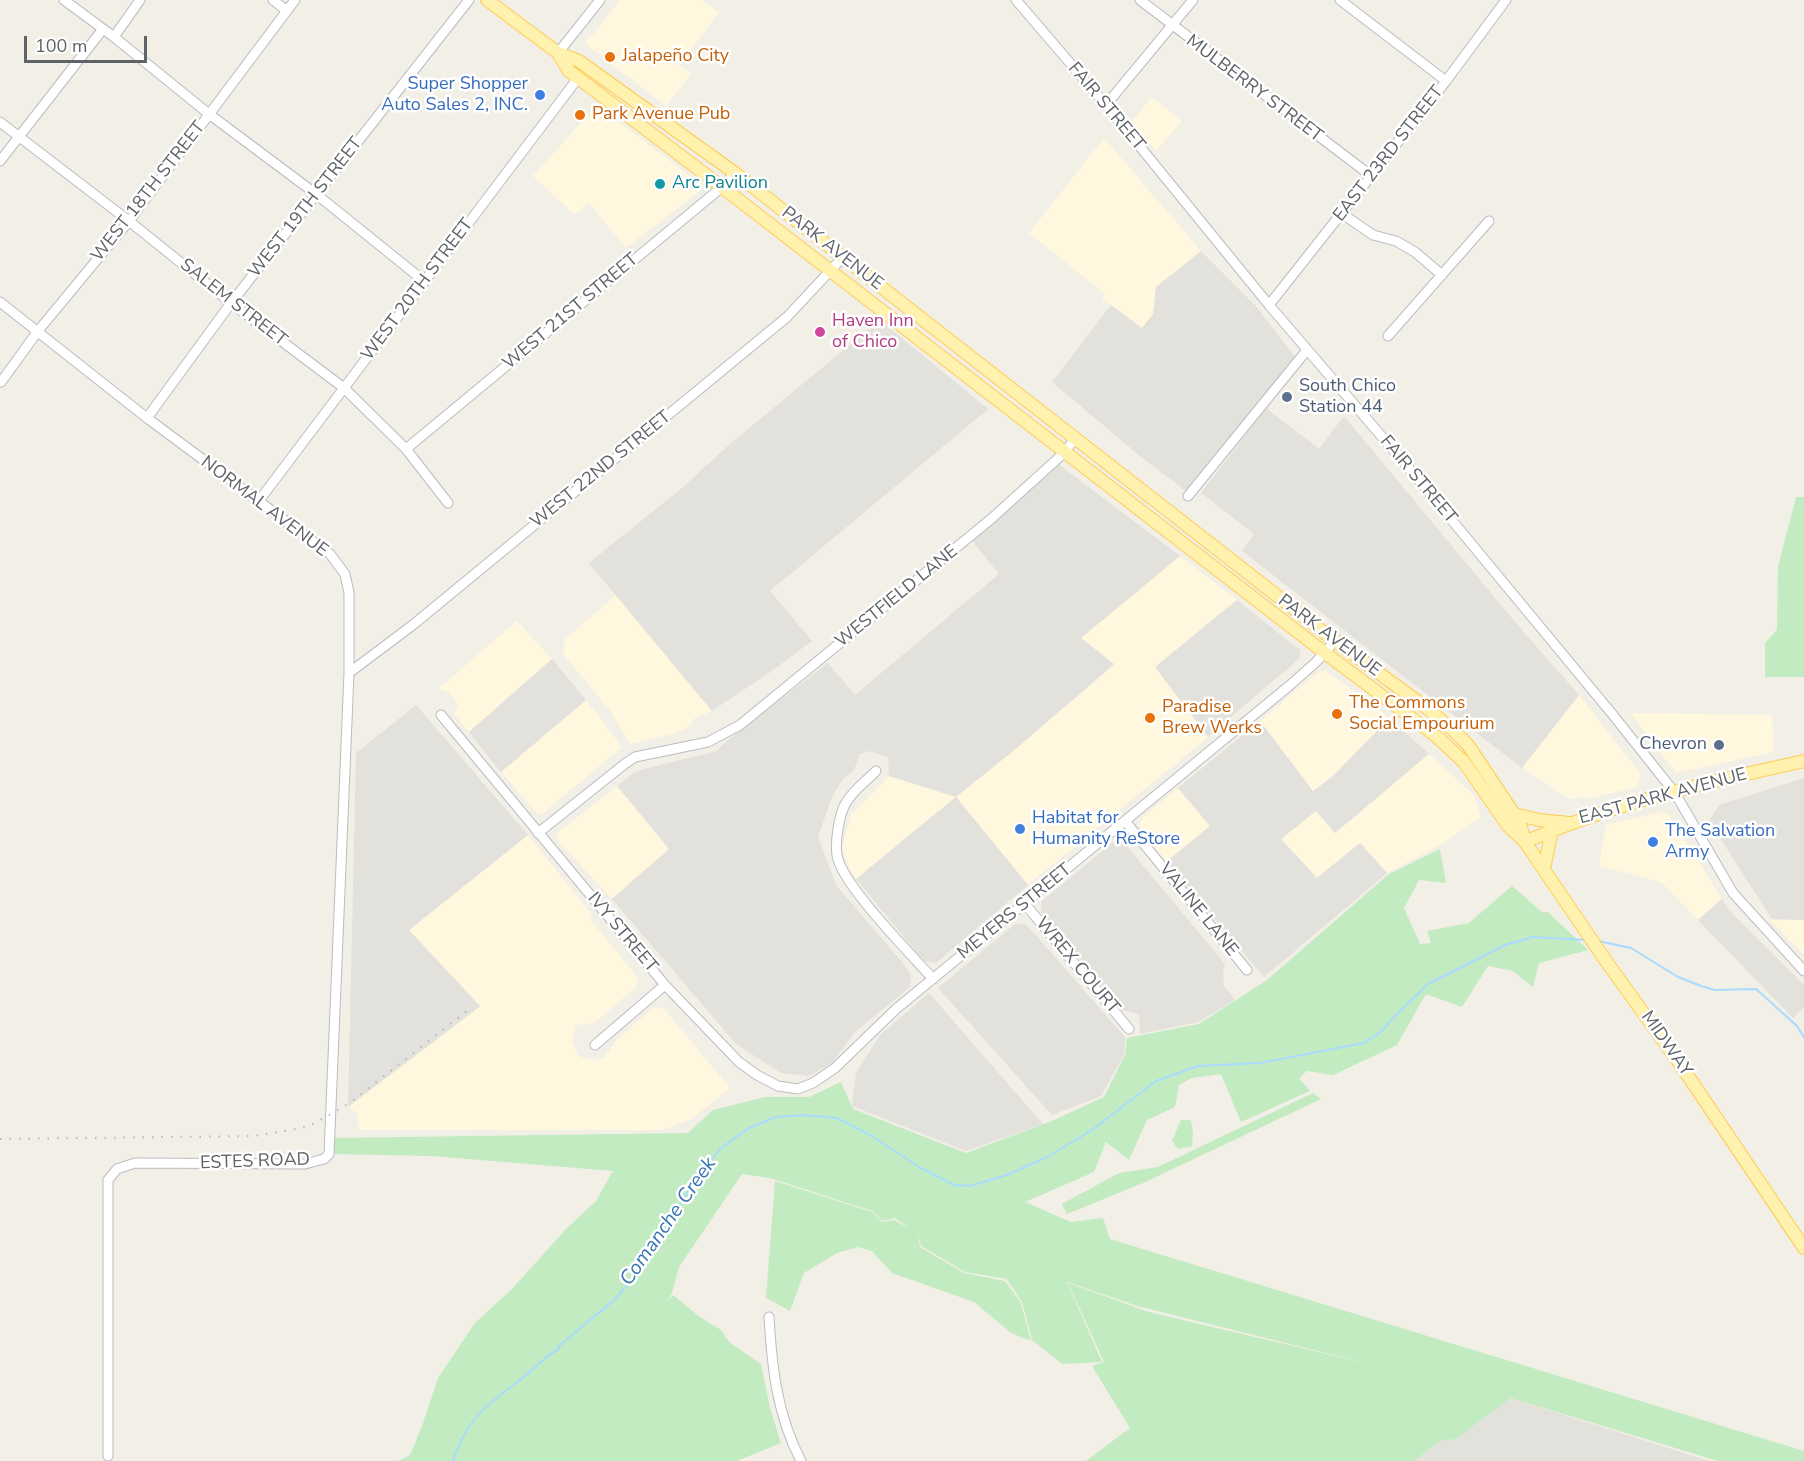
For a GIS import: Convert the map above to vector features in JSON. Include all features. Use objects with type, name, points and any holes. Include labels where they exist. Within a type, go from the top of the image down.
[{"type":"main road","name":"PARK AVENUE","points":[[487,0],[558,53],[579,61],[735,173],[1335,641],[1428,709],[1468,745],[1520,824],[1526,842]]},
{"type":"main road","name":"PARK AVENUE","points":[[558,53],[569,71],[723,187],[1324,653],[1436,736],[1464,762],[1508,826],[1526,842]]},
{"type":"main road","name":"EAST PARK AVENUE","points":[[1526,842],[1570,823],[1675,793],[1804,761]]},
{"type":"main road","points":[[1514,814],[1539,820],[1570,823]]},
{"type":"main road","points":[[1544,869],[1552,830]]},
{"type":"main road","name":"MIDWAY","points":[[1526,842],[1804,1248]]},
{"type":"street","points":[[64,0],[114,37],[209,114],[316,194],[424,281]]},
{"type":"street","points":[[114,37],[140,0]]},
{"type":"street","points":[[273,0],[287,11]]},
{"type":"street","name":"WEST 18TH STREET","points":[[1,382],[38,331],[129,221],[295,0]]},
{"type":"street","name":"WEST 19TH STREET","points":[[147,418],[231,303],[469,0]]},
{"type":"street","points":[[558,53],[600,0]]},
{"type":"street","name":"FAIR STREET","points":[[1016,0],[1106,105],[1269,305],[1414,475],[1675,793],[1733,893],[1804,971]]},
{"type":"street","name":"MULBERRY STREET","points":[[1140,0],[1172,27],[1370,176]]},
{"type":"street","points":[[1106,105],[1193,0]]},
{"type":"street","points":[[1340,0],[1446,81]]},
{"type":"street","name":"EAST 23RD STREET","points":[[1269,305],[1446,81],[1506,0]]},
{"type":"street","points":[[0,161],[103,29]]},
{"type":"street","name":"WEST 20TH STREET","points":[[258,502],[578,78]]},
{"type":"street","name":"SALEM STREET","points":[[0,122],[231,303],[344,388],[406,449],[448,503]]},
{"type":"street","name":"WEST 21ST STREET","points":[[406,449],[723,187],[735,173]]},
{"type":"street","points":[[1341,213],[1373,235],[1406,246],[1442,274]]},
{"type":"street","points":[[1388,336],[1489,221]]},
{"type":"street","name":"WEST 22ND STREET","points":[[349,673],[414,624],[787,317],[843,257]]},
{"type":"street","name":"NORMAL AVENUE","points":[[0,302],[147,418],[330,554],[345,574],[349,593],[349,673],[344,802]]},
{"type":"street","points":[[1188,496],[1307,350]]},
{"type":"street","name":"WESTFIELD LANE","points":[[538,833],[635,757],[708,742],[740,725],[992,519],[1065,452],[1075,438]]},
{"type":"street","name":"MEYERS STREET","points":[[835,1068],[870,1032],[1289,686],[1335,641]]},
{"type":"street","name":"IVY STREET","points":[[441,715],[665,985],[739,1062],[778,1086],[798,1089],[813,1083],[835,1068]]},
{"type":"street","points":[[876,771],[847,801],[837,830],[837,856],[846,877],[859,895],[933,979]]},
{"type":"street","name":"ESTES ROAD","points":[[108,1455],[108,1180],[112,1174],[117,1168],[135,1163],[305,1164],[324,1159],[329,1154],[344,802]]},
{"type":"street","name":"VALINE LANE","points":[[1125,821],[1247,970]]},
{"type":"street","name":"WREX COURT","points":[[1025,904],[1129,1029]]},
{"type":"street","points":[[595,1045],[665,985]]},
{"type":"street","points":[[769,1317],[777,1394],[784,1423],[801,1461]]},
{"type":"shaded area","points":[[620,0],[702,0],[719,13],[679,65],[691,74],[666,106],[586,44],[588,36],[591,37]]},
{"type":"shaded area","points":[[1152,97],[1182,121],[1156,151],[1132,121]]},
{"type":"shaded area","points":[[597,105],[700,184],[700,191],[626,248],[589,203],[575,215],[533,176]]},
{"type":"shaded area","points":[[1104,138],[1201,251],[1156,287],[1153,314],[1142,328],[1102,299],[1105,294],[1029,233]]},
{"type":"shaded area","points":[[1201,251],[1255,305],[1295,357],[1187,492],[1052,382],[1111,305],[1142,328],[1153,314],[1156,287]]},
{"type":"shaded area","points":[[880,320],[988,409],[770,591],[812,641],[712,711],[589,563],[682,488],[731,443]]},
{"type":"shaded area","points":[[1266,408],[1319,449],[1344,416],[1516,623],[1579,695],[1522,768],[1242,551],[1254,534],[1201,493]]},
{"type":"shaded area","points":[[1058,464],[1180,556],[1081,638],[1114,664],[956,797],[889,776],[888,758],[870,751],[860,754],[854,770],[843,779],[832,797],[818,837],[836,885],[911,975],[910,987],[854,1033],[832,1063],[809,1076],[781,1073],[736,1044],[612,899],[669,849],[617,786],[636,771],[717,751],[729,739],[828,663],[855,695],[999,574],[970,538]]},
{"type":"shaded area","points":[[1180,556],[1237,600],[1155,667],[1208,737],[1028,885],[956,797],[1114,665],[1080,638]]},
{"type":"shaded area","points":[[616,595],[712,711],[695,718],[687,728],[673,734],[630,744],[609,709],[563,654],[565,639]]},
{"type":"shaded area","points":[[1237,600],[1300,650],[1300,658],[1208,737],[1155,667]]},
{"type":"shaded area","points":[[517,621],[552,659],[469,732],[455,715],[458,704],[448,692],[438,689]]},
{"type":"shaded area","points":[[552,659],[586,700],[501,772],[469,732]]},
{"type":"shaded area","points":[[1326,671],[1390,718],[1332,777],[1313,791],[1260,721],[1318,672]]},
{"type":"shaded area","points":[[1579,695],[1639,772],[1637,787],[1587,799],[1583,796],[1569,799],[1522,768]]},
{"type":"shaded area","points":[[586,700],[622,747],[542,814],[535,811],[501,772]]},
{"type":"shaded area","points":[[416,705],[528,835],[409,930],[480,1006],[348,1107],[356,753]]},
{"type":"shaded area","points":[[1630,713],[1772,715],[1774,752],[1676,773]]},
{"type":"shaded area","points":[[1390,718],[1429,754],[1335,833],[1316,811],[1281,839],[1317,878],[1360,843],[1387,873],[1264,977],[1166,862],[1210,826],[1178,788],[1260,721],[1313,791],[1332,777]]},
{"type":"shaded area","points":[[1429,754],[1474,795],[1481,817],[1442,844],[1387,873],[1360,843],[1317,878],[1281,839],[1316,811],[1335,833]]},
{"type":"shaded area","points":[[889,776],[956,797],[856,879],[847,863],[842,847],[851,815]]},
{"type":"shaded area","points":[[1804,778],[1804,920],[1772,919],[1709,821],[1719,805]]},
{"type":"shaded area","points":[[617,786],[670,849],[612,899],[558,841],[556,834]]},
{"type":"shaded area","points":[[1178,788],[1210,826],[1166,862],[1139,825],[1143,817]]},
{"type":"shaded area","points":[[956,797],[1028,885],[936,963],[924,961],[856,879]]},
{"type":"shaded area","points":[[1661,812],[1669,814],[1722,899],[1698,920],[1661,882],[1599,866],[1606,825]]},
{"type":"shaded area","points":[[528,835],[592,915],[589,918],[638,978],[636,987],[594,1023],[576,1025],[572,1041],[578,1056],[592,1060],[604,1058],[616,1040],[655,1007],[663,1008],[730,1088],[692,1119],[662,1130],[359,1130],[357,1113],[348,1107],[480,1007],[409,930]]},
{"type":"shaded area","points":[[1113,842],[1125,844],[1225,964],[1224,986],[1235,1000],[1198,1022],[1140,1034],[1139,1014],[1121,1010],[1041,912],[1042,901]]},
{"type":"shaded area","points":[[1722,899],[1728,909],[1804,985],[1804,1007],[1793,1018],[1698,920]]},
{"type":"shaded area","points":[[1770,920],[1804,920],[1804,955]]},
{"type":"shaded area","points":[[1015,924],[1026,924],[1125,1037],[1124,1055],[1101,1096],[1052,1115],[938,988]]},
{"type":"shaded area","points":[[929,993],[1043,1124],[966,1151],[852,1106],[856,1073],[880,1035]]},
{"type":"shaded area","points":[[1511,1398],[1709,1461],[1414,1461],[1440,1441],[1456,1439]]},
{"type":"green space","points":[[1796,497],[1804,497],[1804,677],[1765,677],[1765,643],[1777,630],[1778,567]]},
{"type":"green space","points":[[1440,849],[1446,883],[1419,880],[1404,908],[1420,944],[1431,943],[1427,931],[1469,923],[1512,886],[1542,912],[1548,912],[1588,950],[1539,963],[1533,987],[1513,971],[1488,966],[1462,1007],[1426,994],[1397,1045],[1333,1075],[1307,1071],[1299,1078],[1310,1091],[1241,1122],[1221,1074],[1192,1078],[1179,1085],[1175,1107],[1147,1120],[1129,1160],[1106,1142],[1094,1172],[1025,1202],[1071,1222],[1103,1218],[1110,1239],[1804,1451],[1804,1461],[1718,1461],[1511,1398],[1456,1439],[1440,1441],[1414,1461],[1086,1461],[1130,1428],[1092,1366],[1104,1362],[1068,1283],[1149,1312],[1378,1366],[1137,1306],[1067,1282],[1102,1362],[1062,1364],[1032,1340],[1022,1302],[1007,1279],[965,1272],[921,1246],[918,1234],[920,1247],[964,1273],[1005,1281],[1021,1303],[1031,1341],[1011,1333],[974,1302],[892,1273],[872,1251],[858,1247],[837,1253],[804,1273],[790,1311],[766,1298],[775,1181],[872,1212],[882,1222],[894,1220],[910,1229],[895,1218],[882,1221],[872,1211],[770,1178],[742,1174],[679,1267],[672,1293],[667,1302],[673,1295],[700,1317],[721,1330],[729,1342],[761,1364],[770,1408],[781,1443],[737,1461],[398,1461],[410,1455],[438,1378],[475,1323],[511,1290],[567,1228],[596,1201],[613,1171],[432,1156],[334,1154],[333,1138],[688,1133],[713,1110],[765,1097],[809,1097],[841,1082],[853,1109],[966,1153],[1052,1121],[1104,1097],[1125,1055],[1127,1038],[1199,1024],[1267,980],[1389,874]]},
{"type":"green space","points":[[1313,1093],[1321,1099],[1143,1183],[1067,1214],[1062,1204],[1119,1173],[1158,1167]]},
{"type":"green space","points":[[1181,1120],[1191,1120],[1192,1146],[1178,1149],[1172,1141]]},
{"type":"waterway","name":"Comanche Creek","points":[[453,1461],[465,1432],[482,1411],[559,1349],[559,1346],[613,1301],[631,1281],[693,1184],[720,1149],[747,1129],[776,1117],[804,1115],[837,1118],[954,1185],[970,1186],[1007,1175],[1047,1157],[1092,1130],[1156,1081],[1198,1066],[1260,1063],[1364,1043],[1381,1032],[1428,984],[1505,945],[1533,937],[1586,940]]},
{"type":"waterway","name":"Comanche Creek","points":[[1598,941],[1631,948],[1678,977],[1701,986],[1715,990],[1756,989],[1797,1026],[1804,1037]]},
{"type":"railway","points":[[0,1139],[254,1136],[302,1128],[351,1102],[468,1010]]},
{"type":"place","name":"Jalapeño City","points":[[610,57]]},
{"type":"place","name":"Super Shopper Auto Sales 2, INC.","points":[[540,95]]},
{"type":"place","name":"Park Avenue Pub","points":[[580,115]]},
{"type":"place","name":"Arc Pavilion","points":[[660,184]]},
{"type":"place","name":"Haven Inn of Chico","points":[[820,332]]},
{"type":"place","name":"South Chico Station 44","points":[[1287,397]]},
{"type":"place","name":"The Commons Social Empourium","points":[[1337,714]]},
{"type":"place","name":"Paradise Brew Werks","points":[[1150,718]]},
{"type":"place","name":"Chevron","points":[[1719,745]]},
{"type":"place","name":"Habitat for Humanity ReStore","points":[[1020,829]]},
{"type":"place","name":"The Salvation Army","points":[[1653,842]]}]
